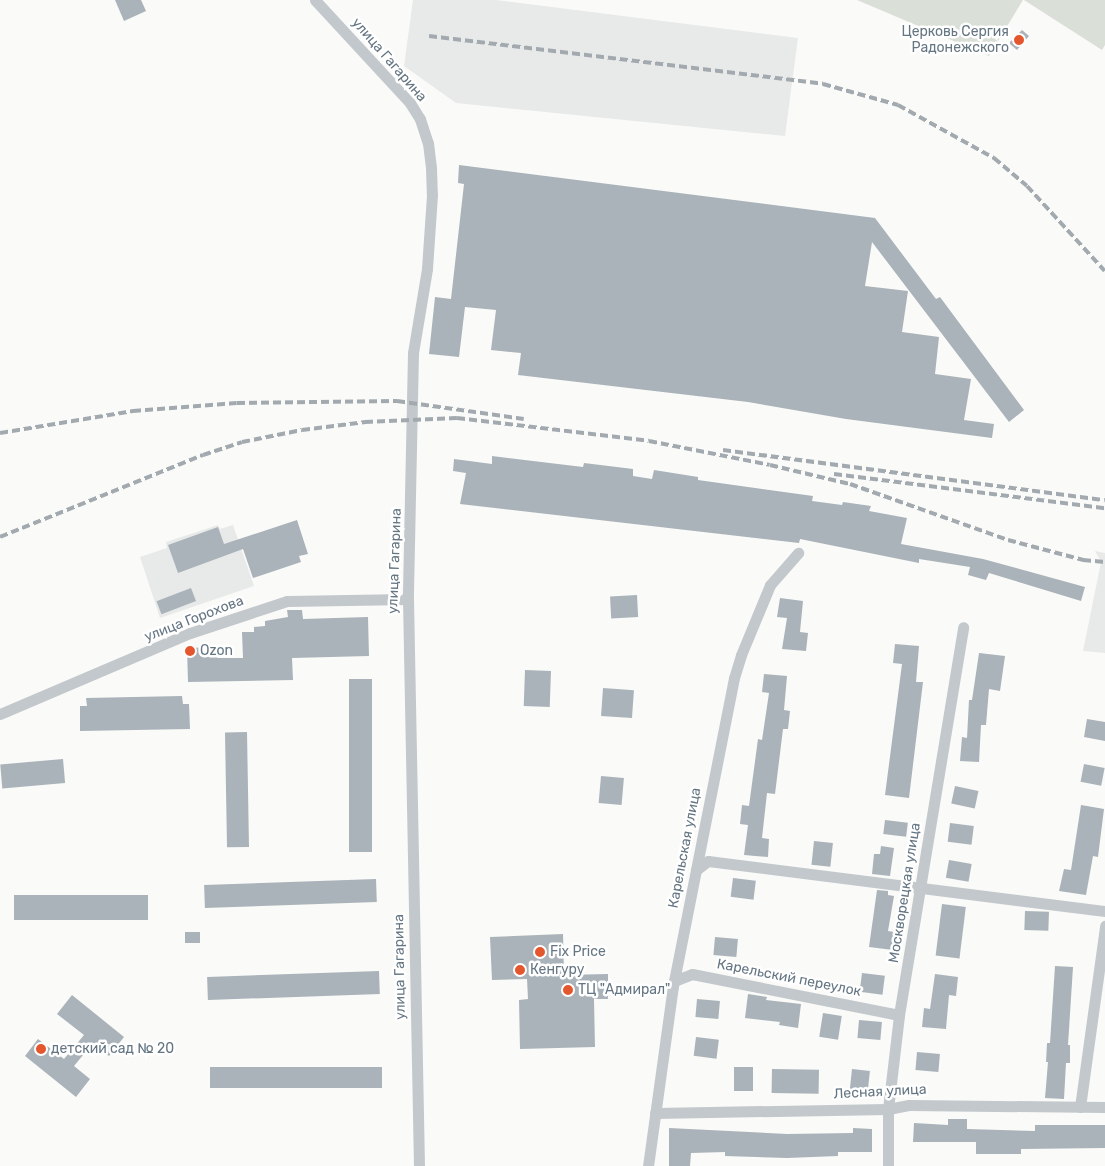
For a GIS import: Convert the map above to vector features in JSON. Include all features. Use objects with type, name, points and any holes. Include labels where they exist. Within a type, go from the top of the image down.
[{"type":"street","name":"улица Гагарина","points":[[315,0],[410,103],[420,119],[429,152],[432,195],[427,269],[413,353],[408,599],[419,1166]]},
{"type":"street","name":"Карельская улица","points":[[648,1166],[674,981],[734,678],[740,656],[770,585],[798,553]]},
{"type":"street","name":"улица Горохова","points":[[0,714],[190,633],[288,601],[408,599]]},
{"type":"street","name":"Москворецкая улица","points":[[888,1166],[888,1109],[900,1015],[963,627]]},
{"type":"street","points":[[696,870],[708,861],[1105,911]]},
{"type":"street","points":[[1080,1107],[1105,926]]},
{"type":"street","name":"Карельский переулок","points":[[674,981],[692,974],[900,1015]]},
{"type":"street","name":"Лесная улица","points":[[656,1113],[888,1109],[910,1105],[1105,1107]]},
{"type":"shaded area","points":[[413,0],[496,0],[798,38],[785,136],[456,103],[404,66]]},
{"type":"shaded area","points":[[857,0],[1023,0],[989,56]]},
{"type":"shaded area","points":[[1024,0],[1105,0],[1105,45],[1102,50]]},
{"type":"shaded area","points":[[218,525],[220,529],[233,525],[254,586],[160,618],[140,557],[167,548],[166,542]]},
{"type":"shaded area","points":[[1095,551],[1105,553],[1105,653],[1083,651],[1101,562]]},
{"type":"building","points":[[115,0],[141,0],[146,11],[124,21]]},
{"type":"building","name":"Церковь Сергия Радонежского","points":[[1022,30],[1029,36],[1017,50],[1010,42]]},
{"type":"building","points":[[459,165],[875,218],[936,299],[940,297],[1024,410],[1009,422],[872,242],[865,286],[908,291],[902,332],[939,337],[935,374],[971,379],[964,420],[994,424],[992,438],[846,419],[748,402],[518,375],[521,353],[491,350],[496,310],[465,307],[459,357],[429,354],[435,297],[451,299],[464,184],[458,183]]},
{"type":"building","points":[[492,456],[583,467],[584,463],[633,469],[633,476],[652,479],[654,470],[698,477],[698,480],[813,496],[812,501],[842,505],[843,502],[871,506],[869,511],[907,518],[901,544],[983,559],[1085,587],[1081,601],[989,573],[986,580],[968,575],[970,567],[919,559],[919,563],[800,539],[799,543],[460,504],[466,473],[453,471],[454,459],[492,464]]},
{"type":"building","points":[[297,520],[308,554],[299,556],[301,562],[253,578],[243,549],[178,573],[168,545],[218,527],[224,544]]},
{"type":"building","points":[[191,588],[196,601],[161,614],[156,601]]},
{"type":"building","points":[[637,595],[638,617],[611,618],[610,596]]},
{"type":"building","points":[[780,598],[803,601],[800,632],[808,633],[806,651],[782,649],[787,618],[777,617]]},
{"type":"building","points":[[287,610],[302,610],[303,619],[368,617],[369,656],[292,658],[293,680],[188,682],[187,648],[217,647],[217,658],[243,658],[242,632],[254,632],[254,627],[265,626],[265,621],[288,617]]},
{"type":"building","points":[[895,644],[919,646],[916,682],[923,682],[909,798],[885,795],[902,664],[893,663]]},
{"type":"building","points":[[979,653],[1005,656],[1000,691],[989,689],[986,725],[981,725],[979,762],[960,761],[962,737],[967,738],[969,700],[972,700]]},
{"type":"building","points":[[525,670],[551,671],[550,707],[524,706]]},
{"type":"building","points":[[764,674],[787,676],[784,710],[790,711],[788,729],[783,729],[775,794],[767,793],[762,838],[769,839],[768,857],[744,855],[748,825],[740,824],[742,805],[749,806],[758,739],[762,740],[769,693],[762,692]]},
{"type":"building","points":[[349,679],[372,679],[372,852],[349,852]]},
{"type":"building","points":[[603,688],[634,690],[632,718],[601,716]]},
{"type":"building","points":[[182,696],[183,704],[189,704],[190,729],[80,731],[80,706],[87,706],[86,698]]},
{"type":"building","points":[[1087,719],[1105,722],[1105,741],[1084,737]]},
{"type":"building","points":[[225,732],[247,732],[249,847],[227,847]]},
{"type":"building","points":[[63,759],[65,783],[2,788],[0,764]]},
{"type":"building","points":[[1084,764],[1105,768],[1101,786],[1081,782]]},
{"type":"building","points":[[601,776],[624,778],[622,805],[599,803]]},
{"type":"building","points":[[955,786],[978,791],[975,809],[951,804]]},
{"type":"building","points":[[1081,805],[1104,809],[1098,857],[1093,856],[1086,895],[1059,891],[1064,869],[1071,870]]},
{"type":"building","points":[[885,820],[908,823],[906,837],[883,834]]},
{"type":"building","points":[[950,823],[974,826],[972,845],[948,842]]},
{"type":"building","points":[[814,841],[833,843],[830,867],[811,865]]},
{"type":"building","points":[[881,846],[894,848],[890,876],[872,874],[874,854],[880,854]]},
{"type":"building","points":[[949,860],[972,864],[969,882],[946,878]]},
{"type":"building","points":[[733,878],[756,881],[754,900],[731,897]]},
{"type":"building","points":[[376,879],[377,902],[205,908],[204,885]]},
{"type":"building","points":[[877,890],[888,891],[888,895],[894,896],[888,931],[894,932],[893,950],[869,947]]},
{"type":"building","points":[[14,895],[148,895],[148,920],[14,920]]},
{"type":"building","points":[[942,904],[966,907],[959,959],[936,956]]},
{"type":"building","points":[[1025,911],[1049,912],[1048,931],[1024,930]]},
{"type":"building","points":[[185,932],[200,932],[200,943],[185,943]]},
{"type":"building","name":"ТЦ \"Адмирал\"","points":[[563,934],[564,975],[608,974],[608,999],[594,999],[595,1047],[520,1049],[519,1000],[528,999],[527,979],[492,980],[490,937]]},
{"type":"building","points":[[715,937],[738,939],[736,957],[713,955]]},
{"type":"building","points":[[1055,966],[1073,967],[1068,1045],[1070,1045],[1070,1063],[1066,1063],[1064,1099],[1045,1098],[1048,1062],[1046,1062],[1047,1043],[1050,1043]]},
{"type":"building","points":[[379,971],[380,994],[208,1000],[207,977]]},
{"type":"building","points":[[862,973],[885,976],[883,995],[860,992]]},
{"type":"building","points":[[935,974],[958,977],[956,996],[949,995],[946,1029],[922,1027],[924,1008],[930,1009]]},
{"type":"building","points":[[748,994],[767,997],[766,1000],[801,1004],[798,1028],[779,1025],[780,1022],[745,1018]]},
{"type":"building","name":"детский сад № 20","points":[[72,995],[124,1037],[109,1056],[93,1043],[74,1066],[90,1079],[76,1097],[25,1056],[38,1039],[64,1059],[84,1035],[57,1014]]},
{"type":"building","points":[[697,999],[720,1001],[718,1019],[695,1017]]},
{"type":"building","points":[[823,1013],[842,1016],[838,1040],[819,1037]]},
{"type":"building","points":[[859,1020],[882,1022],[880,1040],[857,1038]]},
{"type":"building","points":[[696,1037],[719,1040],[717,1059],[694,1056]]},
{"type":"building","points":[[917,1052],[940,1054],[938,1072],[915,1070]]},
{"type":"building","points":[[210,1067],[382,1067],[382,1088],[210,1088]]},
{"type":"building","points":[[734,1067],[753,1067],[753,1091],[734,1091]]},
{"type":"building","points":[[772,1069],[819,1070],[819,1094],[772,1093]]},
{"type":"building","points":[[852,1069],[870,1071],[867,1095],[849,1093]]},
{"type":"building","points":[[948,1119],[967,1119],[967,1129],[1035,1131],[1035,1125],[1105,1125],[1105,1148],[1021,1149],[1021,1154],[976,1154],[976,1142],[913,1142],[914,1123],[948,1125]]},
{"type":"building","points":[[669,1128],[787,1134],[853,1133],[853,1128],[872,1129],[872,1152],[838,1152],[838,1156],[787,1158],[725,1156],[725,1152],[691,1153],[690,1166],[669,1166]]},
{"type":"railway","points":[[429,36],[823,84],[898,105],[994,158],[1027,186],[1105,271]]},
{"type":"railway","points":[[0,433],[133,411],[237,403],[397,401],[524,419]]},
{"type":"railway","points":[[0,537],[203,455],[242,442],[302,430],[365,422],[457,418],[649,441],[770,465],[850,484],[1008,540],[1083,560],[1105,562]]},
{"type":"railway","points":[[723,450],[1105,500]]},
{"type":"railway","points":[[834,474],[1105,508]]},
{"type":"place","name":"Церковь Сергия Радонежского","points":[[1019,40]]},
{"type":"place","name":"Ozon","points":[[190,651]]},
{"type":"place","name":"Fix Price","points":[[540,952]]},
{"type":"place","name":"Кенгуру","points":[[520,970]]},
{"type":"place","name":"ТЦ \"Адмирал\"","points":[[568,990]]},
{"type":"place","name":"детский сад № 20","points":[[41,1049]]}]
